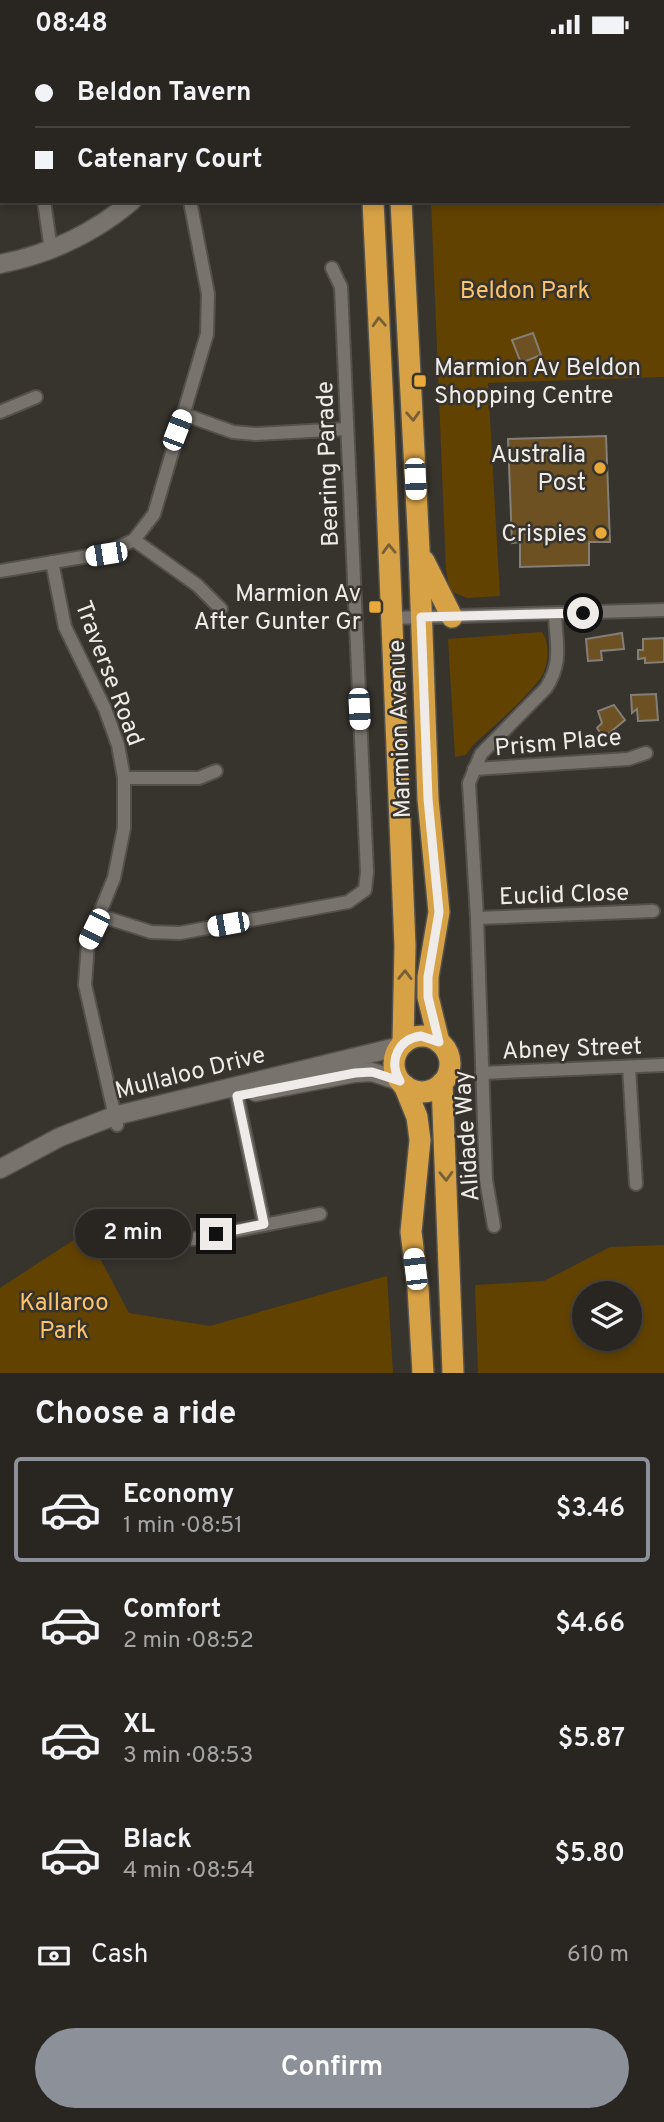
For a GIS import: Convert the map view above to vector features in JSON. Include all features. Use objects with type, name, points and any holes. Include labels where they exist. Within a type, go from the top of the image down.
[{"type":"highway","points":[[366,203],[368,218],[375,226]]},
{"type":"highway","name":"Marmion Avenue","points":[[373,203],[405,946],[402,1045]]},
{"type":"highway","name":"Marmion Avenue","points":[[401,203],[429,811],[439,912],[428,977],[428,997],[439,1042]]},
{"type":"highway","points":[[419,549],[452,617]]},
{"type":"highway","points":[[402,1083],[410,1089],[424,1092],[437,1088],[442,1083],[450,1062],[447,1051],[439,1042],[421,1036],[402,1045],[394,1059],[396,1074],[417,1117],[420,1140],[411,1232],[418,1288],[422,1373]]},
{"type":"highway","points":[[442,1083],[453,1373]]},
{"type":"highway","points":[[450,1341],[463,1351],[464,1373]]},
{"type":"main road","points":[[0,254],[51,245],[114,203]]},
{"type":"main road","points":[[0,264],[94,230],[129,203]]},
{"type":"main road","name":"Mullaloo Drive","points":[[2,1172],[115,1121],[154,1114],[402,1045]]},
{"type":"main road","name":"Mullaloo Drive","points":[[236,1091],[372,1072],[402,1083]]},
{"type":"street","points":[[44,203],[51,245]]},
{"type":"street","points":[[0,571],[106,554],[134,540],[154,514],[207,334],[208,294],[190,203]]},
{"type":"street","name":"Bearing Parade","points":[[101,916],[151,932],[180,933],[348,902],[365,890],[367,872],[341,287],[332,268]]},
{"type":"street","points":[[0,412],[36,397]]},
{"type":"street","points":[[183,414],[233,432],[346,429]]},
{"type":"street","points":[[134,540],[197,585],[221,610]]},
{"type":"street","name":"Traverse Road","points":[[52,562],[65,627],[106,709],[118,745],[124,778],[124,828],[114,878],[101,916],[88,942],[85,985],[115,1121]]},
{"type":"street","points":[[391,618],[664,610]]},
{"type":"street","name":"Alidade Way","points":[[494,1226],[486,1180],[477,918],[469,783],[481,754],[546,688],[553,677],[558,665],[555,614]]},
{"type":"street","name":"Prism Place","points":[[474,769],[628,759],[646,753]]},
{"type":"street","points":[[124,778],[199,778],[216,771]]},
{"type":"street","name":"Euclid Close","points":[[477,918],[653,911]]},
{"type":"street","name":"Abney Street","points":[[482,1073],[664,1065]]},
{"type":"street","points":[[629,1067],[636,1184]]},
{"type":"street","points":[[236,1091],[264,1224]]},
{"type":"street","points":[[193,1239],[320,1214]]},
{"type":"green space","name":"Beldon Park","points":[[431,203],[664,203],[664,377],[488,383],[500,596],[467,598],[450,591],[446,571]]},
{"type":"green space","points":[[542,632],[547,642],[547,655],[540,679],[466,755],[455,757],[448,639]]},
{"type":"green space","name":"Kallaroo Park","points":[[86,1232],[129,1313],[210,1326],[387,1276],[393,1373],[0,1373],[0,1288]]},
{"type":"green space","points":[[664,1245],[664,1373],[478,1373],[475,1285],[544,1281],[610,1247]]},
{"type":"building","points":[[533,333],[541,355],[521,363],[512,340]]},
{"type":"building","points":[[606,436],[610,542],[589,542],[589,565],[520,567],[520,542],[512,543],[508,439]]},
{"type":"building","points":[[622,633],[624,649],[601,651],[602,660],[588,661],[586,639]]},
{"type":"building","points":[[664,638],[664,662],[645,663],[645,658],[638,659],[638,650],[643,650],[643,639]]},
{"type":"building","points":[[656,694],[658,720],[638,721],[637,709],[632,713],[631,695]]},
{"type":"building","points":[[614,705],[625,720],[607,735],[601,734],[597,728],[602,723],[598,711]]},
{"type":"place","name":"Marmion Av Beldon Shopping Centre","points":[[420,381]]},
{"type":"place","name":"Australia Post","points":[[600,468]]},
{"type":"place","name":"Crispies","points":[[601,533]]},
{"type":"place","name":"Marmion Av After Gunter Gr","points":[[375,607]]},
{"type":"route","points":[[216,1234],[264,1224],[237,1096],[355,1073],[372,1072],[400,1081],[394,1067],[394,1059],[403,1044],[421,1036],[439,1042],[428,997],[428,977],[439,912],[430,835],[421,617],[583,613]]}]
